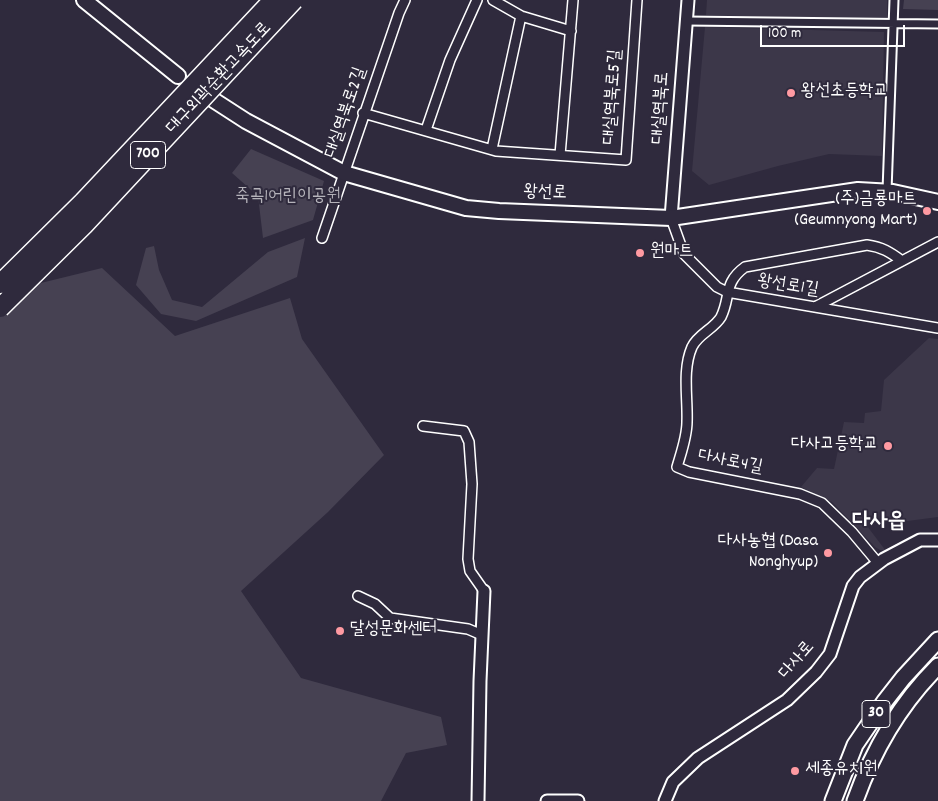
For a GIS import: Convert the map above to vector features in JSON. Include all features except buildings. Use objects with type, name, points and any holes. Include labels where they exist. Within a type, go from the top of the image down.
[{"type":"highway","name":"대구외곽순환고속도로","points":[[0,284],[90,195],[273,0]]},
{"type":"highway","name":"대구외곽순환고속도로","points":[[0,308],[84,224],[294,0]]},
{"type":"main road","points":[[84,0],[178,76]]},
{"type":"main road","name":"왕선로","points":[[198,90],[246,121],[344,173],[466,208],[671,218],[858,190],[912,195],[938,202]]},
{"type":"main road","name":"30","points":[[833,801],[855,745],[884,701],[938,640]]},
{"type":"main road","name":"30","points":[[855,801],[872,758],[896,718],[909,697],[938,666]]},
{"type":"street","name":"대실역북로2길","points":[[322,238],[363,113],[405,0]]},
{"type":"street","points":[[426,130],[450,60],[477,0]]},
{"type":"street","points":[[493,0],[522,16],[570,31]]},
{"type":"street","points":[[560,155],[573,0]]},
{"type":"street","name":"대실역북로5길","points":[[363,113],[492,150],[626,160],[637,0]]},
{"type":"street","name":"대실역북로","points":[[671,218],[688,0]]},
{"type":"street","points":[[888,192],[894,0]]},
{"type":"street","points":[[492,150],[522,16]]},
{"type":"street","points":[[686,22],[938,24]]},
{"type":"street","name":"왕선로","points":[[178,76],[198,90]]},
{"type":"street","name":"왕선로1길","points":[[671,218],[684,254],[717,287],[727,292],[938,328]]},
{"type":"street","points":[[815,307],[938,242]]},
{"type":"street","points":[[727,292],[732,280],[745,267],[855,246],[867,244],[881,247],[890,251],[902,261]]},
{"type":"street","name":"다사로4길","points":[[727,292],[720,318],[693,344],[689,355],[686,388],[687,424],[677,467],[689,472],[800,494],[822,503],[852,532],[878,563]]},
{"type":"street","points":[[423,426],[464,431],[469,442],[472,484],[468,559],[470,571],[484,591],[478,801]]},
{"type":"street","name":"다사로","points":[[666,801],[673,782],[698,758],[787,700],[816,672],[830,654],[853,586],[860,577],[878,563],[920,540],[938,540]]},
{"type":"street","points":[[358,596],[375,604],[390,618],[468,629],[482,635]]},
{"type":"street","points":[[547,801],[578,801]]},
{"type":"shaded area","points":[[707,0],[887,0],[887,20],[706,15]]},
{"type":"shaded area","name":"왕선초등학교","points":[[705,27],[884,32],[882,156],[829,154],[709,185],[692,171]]},
{"type":"shaded area","name":"다사고등학교","points":[[929,338],[938,339],[938,517],[900,522],[891,518],[867,526],[886,551],[880,550],[832,502],[801,487],[817,468],[834,469],[844,422],[864,423],[865,413],[881,411],[884,380]]},
{"type":"green space","points":[[904,0],[938,0],[938,10],[903,9]]},
{"type":"green space","name":"죽곡1어린이공원","points":[[251,149],[324,181],[313,220],[263,238],[258,196],[232,173]]},
{"type":"green space","points":[[305,238],[297,277],[196,321],[161,314],[136,285],[146,248],[154,246],[159,270],[172,300],[202,307],[268,252]]},
{"type":"green space","points":[[102,268],[175,336],[290,298],[302,339],[384,455],[328,512],[241,591],[301,678],[441,717],[447,745],[406,753],[381,801],[0,801],[0,293]]},
{"type":"place","name":"왕선초등학교","points":[[791,93]]},
{"type":"place","name":"(주)금룡마트 (Geumnyong Mart)","points":[[927,211]]},
{"type":"place","name":"원마트","points":[[640,253]]},
{"type":"place","name":"다사고등학교","points":[[888,446]]},
{"type":"place","name":"다사농협 (Dasa Nonghyup)","points":[[828,553]]},
{"type":"place","name":"달성문화센터","points":[[340,631]]},
{"type":"place","name":"세종유치원","points":[[795,771]]},
{"type":"district","name":"다사읍","points":[[879,523]]}]
